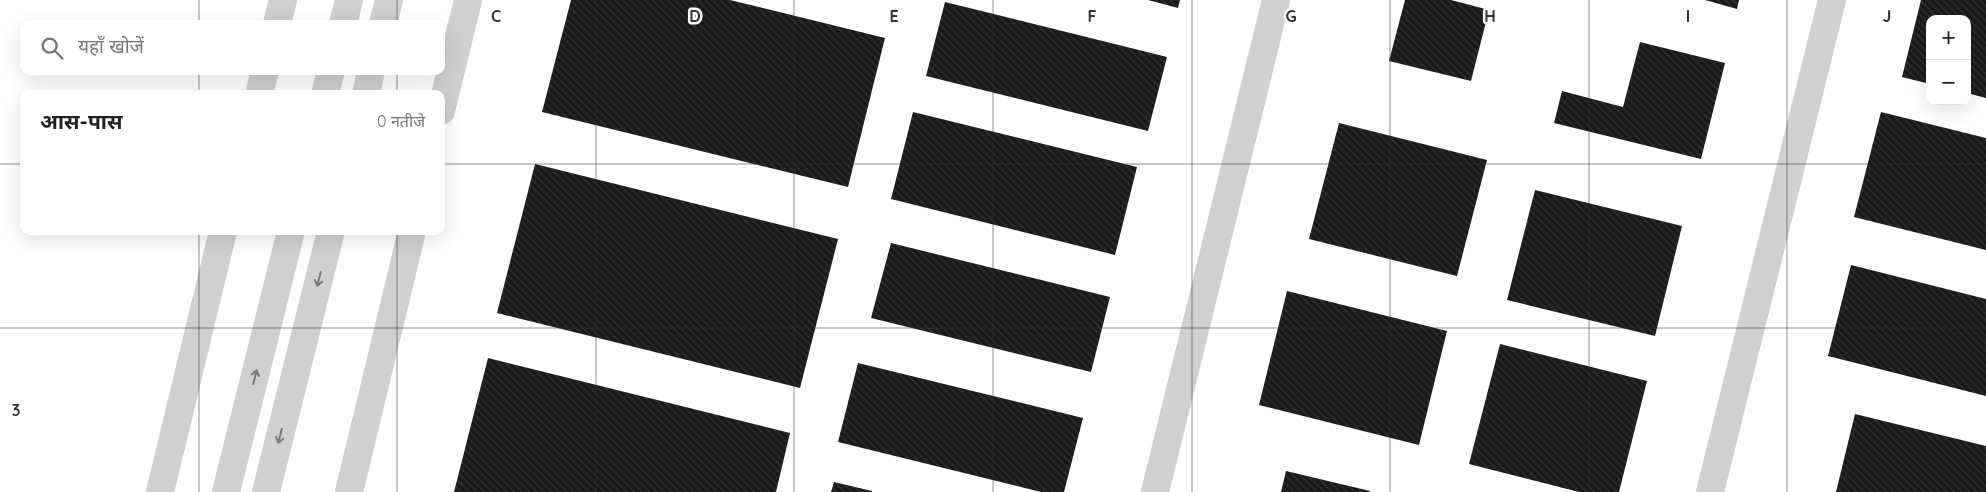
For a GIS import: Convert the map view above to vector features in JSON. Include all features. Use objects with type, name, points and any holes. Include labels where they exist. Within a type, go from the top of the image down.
[{"type":"street","points":[[278,20],[284,0]]},
{"type":"street","points":[[344,20],[349,0]]},
{"type":"street","points":[[384,20],[389,0]]},
{"type":"street","points":[[445,95],[468,0]]},
{"type":"street","points":[[1155,492],[1276,0]]},
{"type":"street","points":[[1710,492],[1832,0]]},
{"type":"street","points":[[260,90],[264,75]]},
{"type":"street","points":[[326,90],[330,75]]},
{"type":"street","points":[[367,90],[370,75]]},
{"type":"street","points":[[160,492],[222,235]]},
{"type":"street","points":[[226,492],[290,235]]},
{"type":"street","points":[[266,492],[330,235]]},
{"type":"street","points":[[349,492],[411,235]]},
{"type":"building","points":[[571,0],[730,0],[885,38],[848,187],[542,112]]},
{"type":"building","points":[[1148,0],[1180,0],[1178,8]]},
{"type":"building","points":[[1405,0],[1451,0],[1489,10],[1471,81],[1389,61]]},
{"type":"building","points":[[1705,0],[1739,0],[1737,9]]},
{"type":"building","points":[[1921,0],[1986,0],[1986,98],[1971,94],[1971,15],[1926,15],[1926,83],[1902,77]]},
{"type":"building","points":[[945,2],[1167,57],[1148,131],[926,76]]},
{"type":"building","points":[[1640,42],[1725,63],[1701,159],[1554,123],[1562,91],[1623,107]]},
{"type":"building","points":[[913,112],[1137,167],[1115,255],[891,199]]},
{"type":"building","points":[[1881,112],[1986,138],[1986,250],[1854,217]]},
{"type":"building","points":[[1339,123],[1487,160],[1457,276],[1309,239]]},
{"type":"building","points":[[535,164],[838,239],[800,388],[497,313]]},
{"type":"building","points":[[1535,190],[1682,226],[1655,336],[1507,300]]},
{"type":"building","points":[[891,243],[1110,297],[1091,372],[871,318]]},
{"type":"building","points":[[1851,265],[1986,299],[1986,396],[1828,356]]},
{"type":"building","points":[[1287,291],[1447,331],[1419,445],[1259,405]]},
{"type":"building","points":[[1500,344],[1647,381],[1619,492],[1579,492],[1469,464]]},
{"type":"building","points":[[488,358],[790,433],[776,492],[454,492]]},
{"type":"building","points":[[858,363],[1083,418],[1064,492],[1041,492],[838,442]]},
{"type":"building","points":[[1855,414],[1986,446],[1986,492],[1836,492]]},
{"type":"building","points":[[1286,471],[1370,491],[1370,492],[1281,492]]},
{"type":"building","points":[[834,482],[872,491],[872,492],[831,492]]}]
